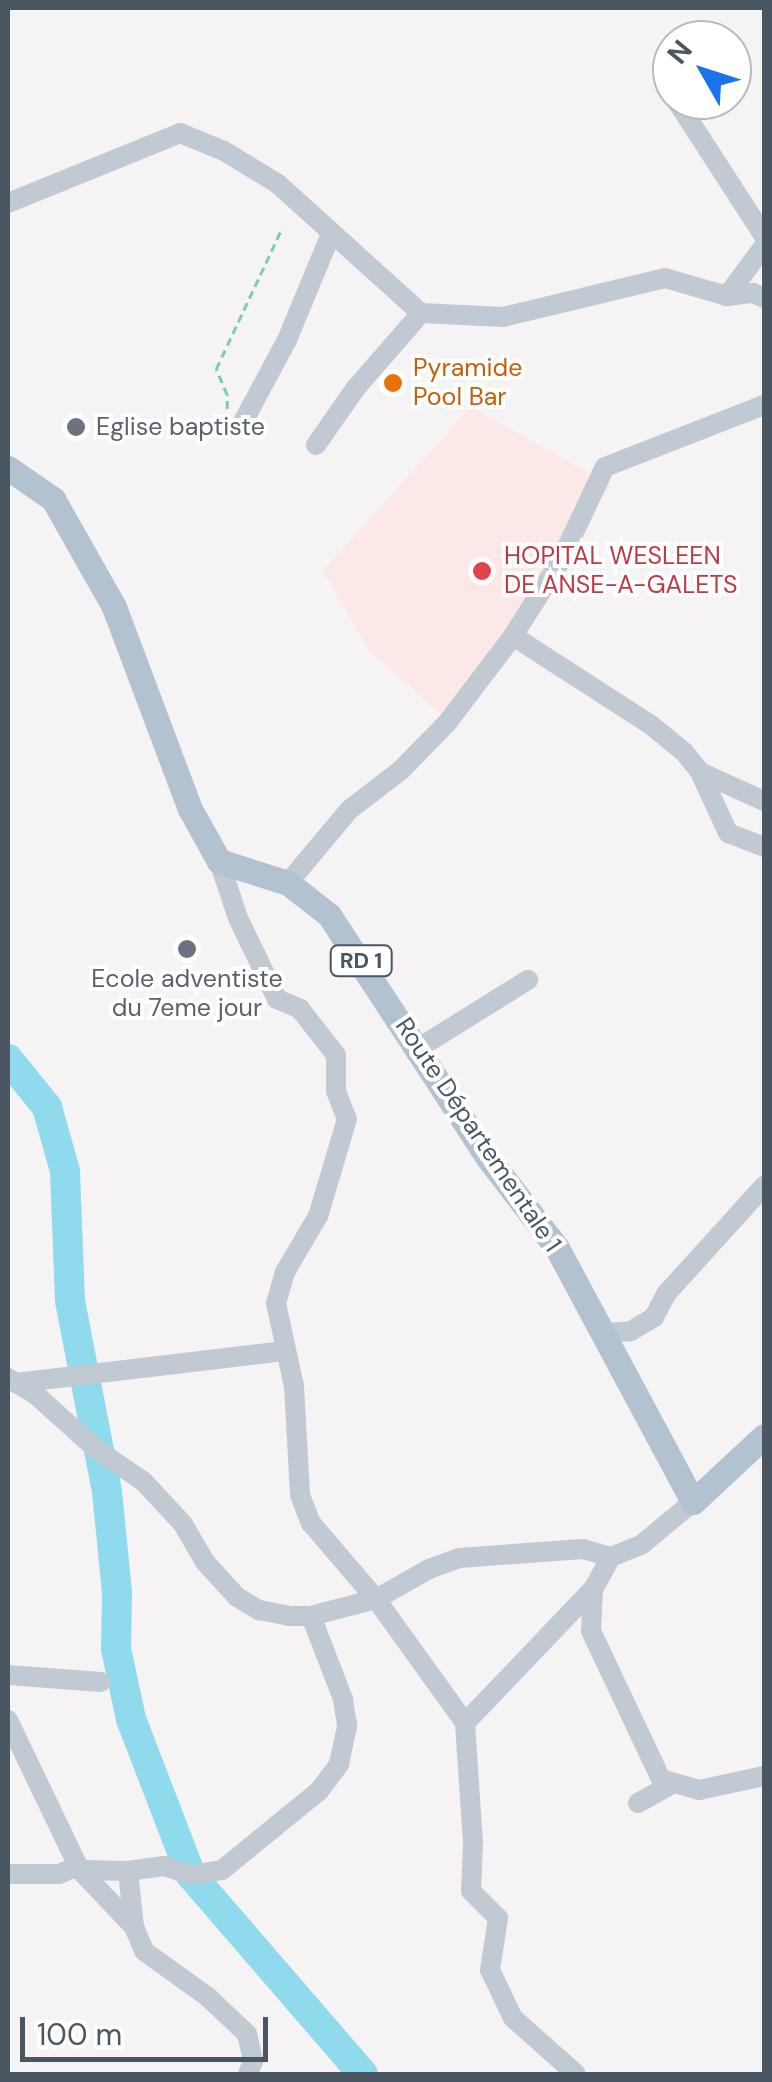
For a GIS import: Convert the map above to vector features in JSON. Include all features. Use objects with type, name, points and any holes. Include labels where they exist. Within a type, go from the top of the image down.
[{"type":"main road","points":[[8,468],[53,499],[114,607],[190,810],[219,861]]},
{"type":"main road","name":"Route Départementale 1","points":[[219,861],[288,883],[329,915],[488,1158],[557,1248],[693,1502]]},
{"type":"main road","points":[[693,1502],[764,1436]]},
{"type":"street","points":[[688,120],[764,236]]},
{"type":"street","points":[[8,203],[180,132],[224,150],[278,184],[421,314],[503,318],[664,278],[727,296],[753,293],[764,298]]},
{"type":"street","points":[[243,422],[287,340],[330,234]]},
{"type":"street","points":[[727,296],[764,246]]},
{"type":"street","points":[[316,445],[355,389],[421,314]]},
{"type":"street","points":[[288,883],[349,810],[401,770],[448,723],[560,562],[605,467],[764,405]]},
{"type":"street","points":[[512,636],[651,726],[684,752],[700,772],[728,833],[764,847]]},
{"type":"street","points":[[700,772],[764,801]]},
{"type":"street","points":[[219,861],[238,918],[276,999],[300,1009],[336,1055],[336,1091],[347,1119],[318,1216],[284,1272],[276,1303],[294,1386],[300,1495],[311,1523],[376,1599],[465,1723],[474,1842],[471,1890],[498,1918],[490,1970],[513,2018],[576,2074]]},
{"type":"street","points":[[417,1049],[528,980]]},
{"type":"street","points":[[605,1333],[632,1331],[654,1317],[666,1294],[764,1186]]},
{"type":"street","points":[[12,1380],[284,1351]]},
{"type":"street","points":[[12,1380],[144,1482],[183,1524],[205,1562],[237,1598],[259,1610],[312,1616],[376,1599],[430,1568],[459,1558],[583,1549],[611,1557]]},
{"type":"street","points":[[465,1723],[593,1588],[611,1557],[640,1545],[693,1502]]},
{"type":"street","points":[[593,1588],[591,1631],[661,1780],[699,1790],[764,1776]]},
{"type":"street","points":[[8,1874],[59,1874],[79,1868],[128,1871],[164,1866],[191,1875],[222,1870],[320,1792],[338,1764],[347,1724],[343,1699],[312,1616]]},
{"type":"street","points":[[8,1675],[101,1682]]},
{"type":"street","points":[[8,1720],[79,1868],[134,1927]]},
{"type":"street","points":[[638,1803],[671,1785]]},
{"type":"street","points":[[128,1871],[134,1927],[144,1951],[208,1997],[247,2034],[253,2061],[248,2074]]},
{"type":"path","points":[[243,422],[232,419],[227,410],[227,395],[216,369],[277,248],[282,228]]},
{"type":"shaded area","points":[[471,407],[610,485],[444,717],[369,650],[323,571]]},
{"type":"waterway","points":[[8,1059],[47,1107],[65,1171],[70,1301],[107,1492],[117,1593],[116,1649],[131,1719],[191,1875],[363,2074]]},
{"type":"place","name":"Pyramide Pool Bar","points":[[393,383]]},
{"type":"place","name":"Eglise baptiste","points":[[76,427]]},
{"type":"place","name":"HOPITAL WESLEEN DE ANSE-A-GALETS","points":[[482,571]]},
{"type":"place","name":"Ecole adventiste du 7eme jour","points":[[187,949]]}]
